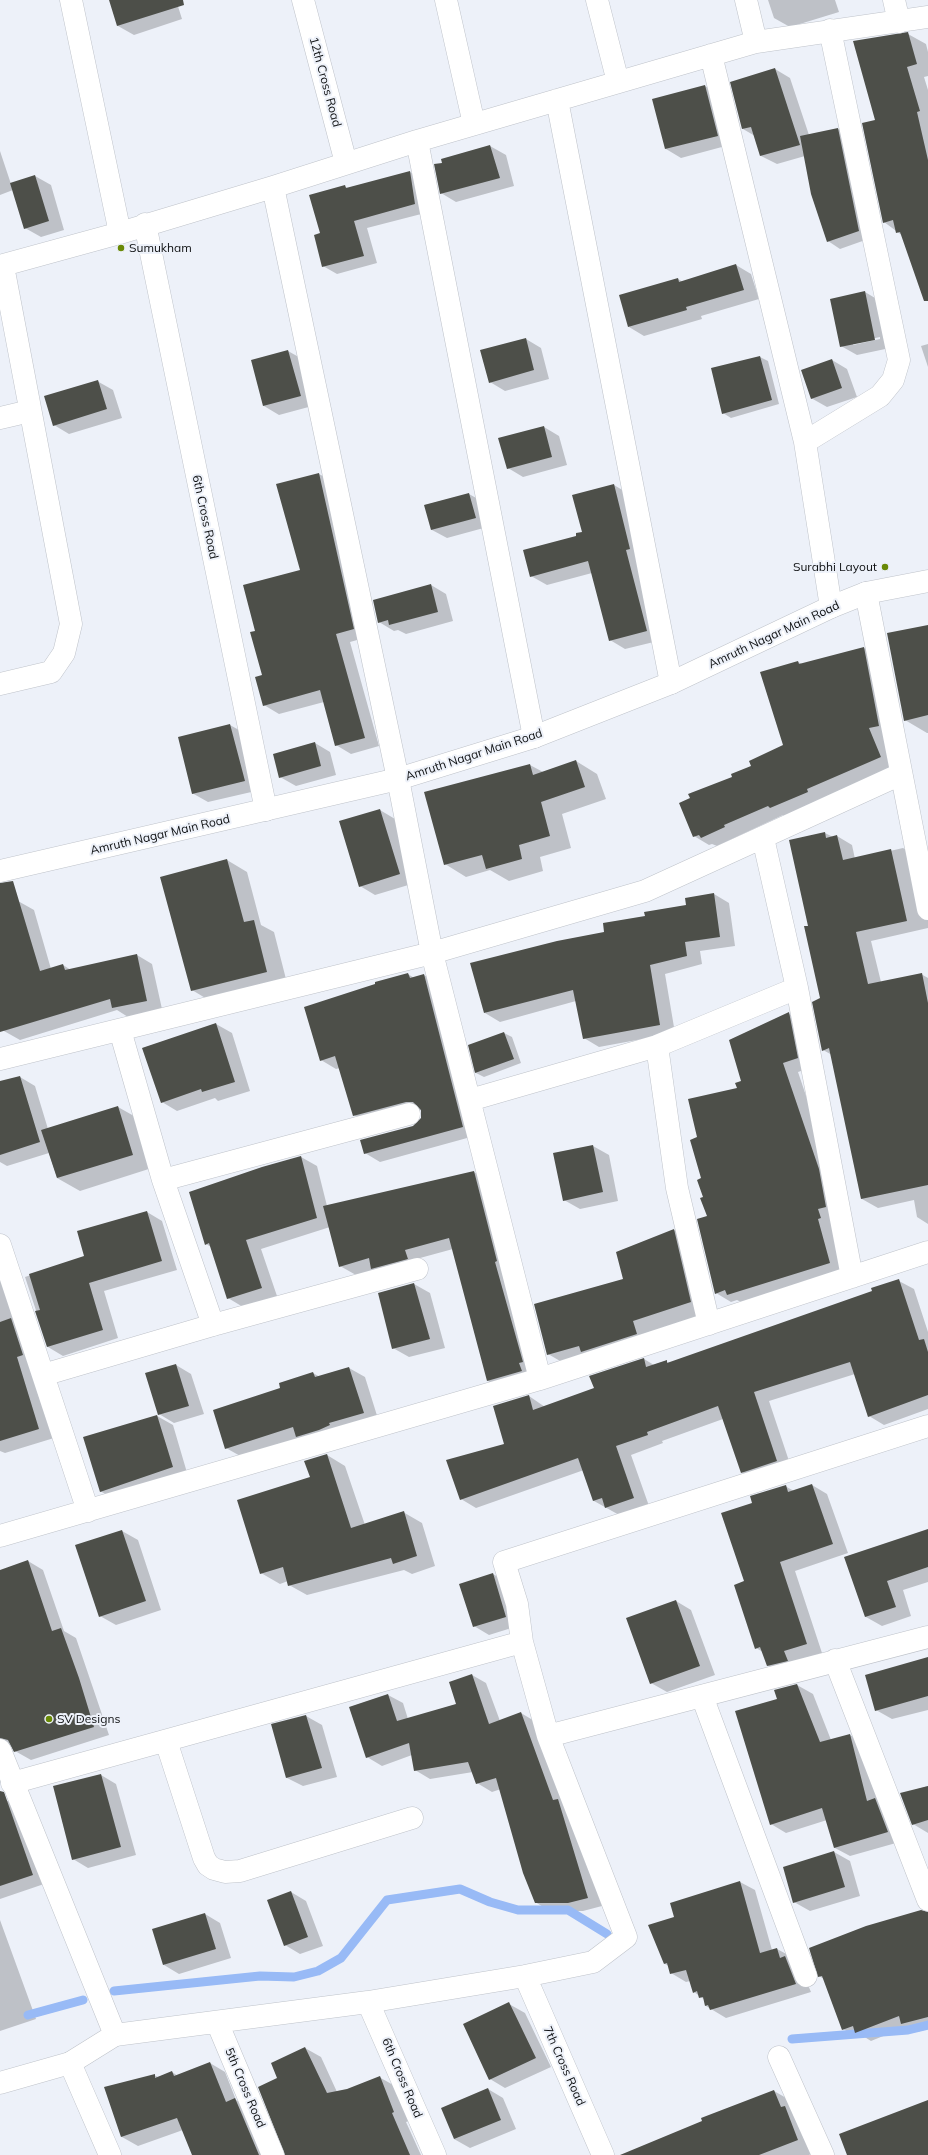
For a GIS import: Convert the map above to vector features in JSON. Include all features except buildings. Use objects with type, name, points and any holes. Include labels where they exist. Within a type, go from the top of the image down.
[{"type":"street","points":[[71,0],[120,233]]},
{"type":"street","name":"12th Cross Road","points":[[303,0],[346,163]]},
{"type":"street","points":[[446,0],[474,124]]},
{"type":"street","points":[[598,0],[618,82]]},
{"type":"street","points":[[746,0],[756,42]]},
{"type":"street","points":[[894,0],[899,22]]},
{"type":"street","points":[[0,684],[51,672],[64,653],[71,624],[1,266],[120,233],[145,224],[273,187],[417,141],[756,42],[830,30],[928,17]]},
{"type":"street","points":[[805,442],[880,396],[893,380],[899,360],[830,30]]},
{"type":"street","points":[[711,55],[805,442],[830,607]]},
{"type":"street","points":[[557,100],[672,683]]},
{"type":"street","points":[[417,141],[534,737]]},
{"type":"street","points":[[273,187],[398,779],[432,953],[540,1379]]},
{"type":"street","name":"6th Cross Road","points":[[145,224],[266,810]]},
{"type":"street","points":[[0,418],[30,411]]},
{"type":"street","name":"Amruth Nagar Main Road","points":[[0,871],[398,779],[534,737],[672,683],[830,607],[866,592],[928,581]]},
{"type":"street","points":[[866,592],[928,909]]},
{"type":"street","points":[[0,1059],[432,953],[645,891],[901,774]]},
{"type":"street","points":[[763,838],[797,988],[852,1276]]},
{"type":"street","points":[[470,1100],[657,1046],[797,988]]},
{"type":"street","points":[[120,1030],[163,1180],[213,1324]]},
{"type":"street","points":[[657,1046],[676,1188],[709,1324]]},
{"type":"street","points":[[163,1180],[409,1114]]},
{"type":"street","points":[[0,1245],[88,1511]]},
{"type":"street","points":[[0,1536],[540,1379],[928,1252]]},
{"type":"street","points":[[43,1375],[213,1324],[417,1269]]},
{"type":"street","points":[[0,2083],[70,2063],[115,2036],[368,2002],[526,1976],[593,1962],[626,1937],[548,1736],[522,1642],[518,1604],[504,1562],[928,1426]]},
{"type":"street","points":[[548,1736],[928,1637]]},
{"type":"street","points":[[12,1783],[522,1642]]},
{"type":"street","points":[[835,1660],[928,1900]]},
{"type":"street","points":[[702,1696],[806,1976]]},
{"type":"street","points":[[166,1741],[204,1858],[208,1865],[214,1869],[225,1872],[240,1871],[412,1818]]},
{"type":"street","points":[[0,1750],[115,2036]]},
{"type":"street","name":"7th Cross Road","points":[[526,1976],[603,2155]]},
{"type":"street","name":"6th Cross Road","points":[[368,2002],[435,2155]]},
{"type":"street","name":"5th Cross Road","points":[[217,2022],[273,2155]]},
{"type":"street","points":[[778,2057],[823,2155]]},
{"type":"street","points":[[70,2063],[110,2155]]},
{"type":"waterway","points":[[114,1991],[260,1976],[294,1977],[318,1971],[341,1958],[387,1900],[460,1889],[490,1902],[518,1910],[568,1910],[607,1934]]},
{"type":"waterway","points":[[28,2015],[83,2000]]},
{"type":"waterway","points":[[792,2039],[908,2030],[928,2025]]},
{"type":"place","name":"Sumukham","points":[[121,248]]},
{"type":"place","name":"Surabhi Layout","points":[[885,567]]},
{"type":"place","name":"SV Designs","points":[[49,1719]]}]
